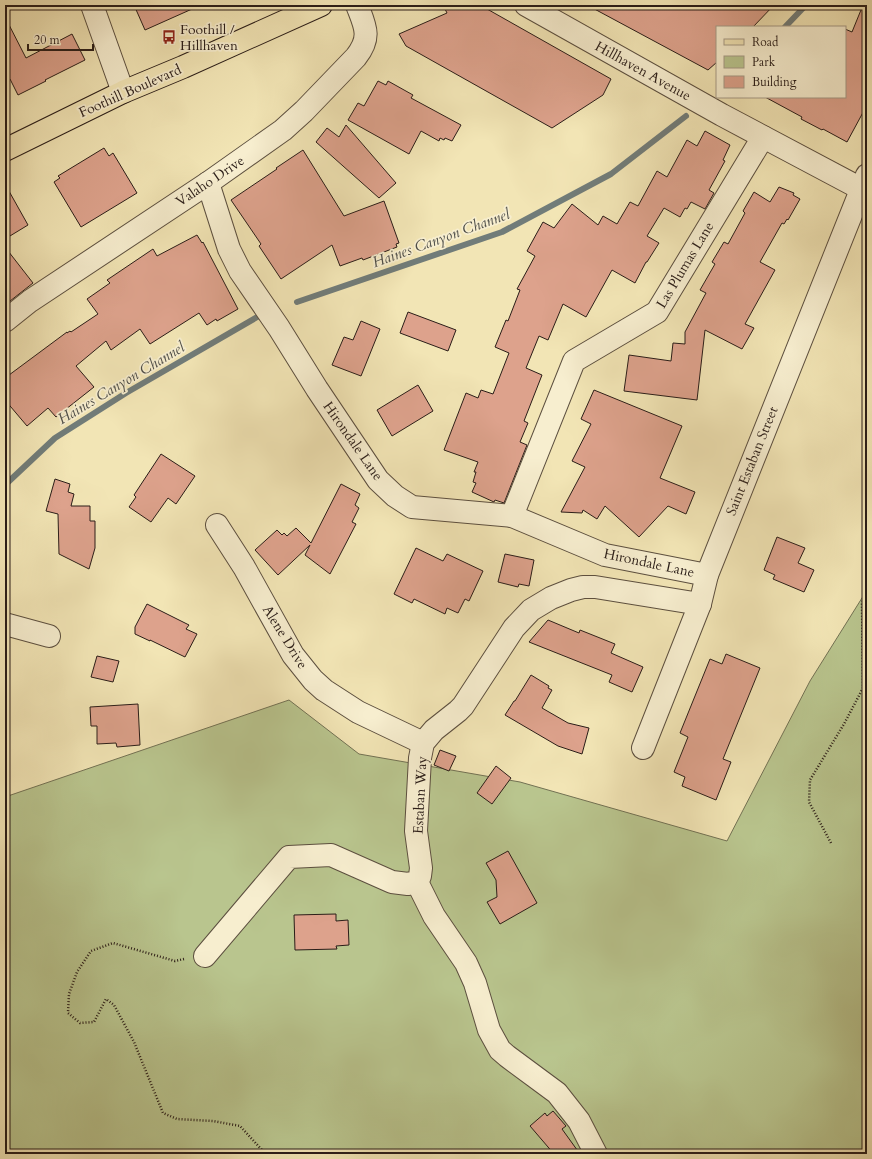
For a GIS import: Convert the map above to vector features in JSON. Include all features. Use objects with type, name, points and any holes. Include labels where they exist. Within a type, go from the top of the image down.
[{"type":"main road","name":"Foothill Boulevard","points":[[5,150],[123,92],[183,67],[321,5]]},
{"type":"street","points":[[92,5],[123,92]]},
{"type":"street","name":"Valaho Drive","points":[[5,321],[30,302],[208,183],[283,130],[304,111],[362,50],[366,31],[356,5]]},
{"type":"street","name":"Hillhaven Avenue","points":[[526,5],[762,137],[865,185]]},
{"type":"street","name":"Las Plumas Lane","points":[[512,516],[574,361],[657,312],[762,137]]},
{"type":"street","name":"Hirondale Lane","points":[[208,183],[229,249],[240,271],[316,389],[378,480],[395,496],[412,507],[512,516],[605,555],[707,575]]},
{"type":"street","name":"Saint Estaban Street","points":[[643,748],[700,604],[707,575],[865,185]]},
{"type":"street","name":"Alene Drive","points":[[217,525],[244,567],[293,655],[313,680],[324,690],[358,712],[423,743]]},
{"type":"street","name":"Estaban Way","points":[[417,882],[420,876],[421,868],[416,831],[420,758],[423,743],[434,730],[463,706],[522,618],[531,610],[551,598],[583,587],[595,587],[700,604]]},
{"type":"street","points":[[5,624],[49,636]]},
{"type":"street","points":[[205,956],[289,857],[331,855],[392,882],[408,884],[417,882],[434,916],[466,963],[475,983],[488,1030],[500,1050],[558,1092],[587,1134],[596,1154]]},
{"type":"path","points":[[831,843],[809,802],[810,780],[864,688],[862,604],[867,583]]},
{"type":"path","points":[[205,956],[175,961],[113,943],[92,951],[77,972],[69,994],[68,1013],[80,1023],[94,1022],[106,998],[114,1005],[134,1042],[163,1113],[177,1119],[213,1121],[240,1126],[262,1150],[272,1154]]},
{"type":"green space","points":[[867,590],[867,1154],[5,1154],[5,797],[289,700],[359,754],[520,782],[727,841],[810,681]]},
{"type":"building","points":[[134,5],[201,5],[145,30]]},
{"type":"building","points":[[443,5],[480,5],[611,79],[603,95],[552,128],[406,46],[399,34],[447,13]]},
{"type":"building","points":[[587,5],[774,5],[754,26],[716,26],[716,63],[708,70]]},
{"type":"building","points":[[863,5],[867,5],[867,105],[847,142],[801,119],[802,117],[767,98],[846,98],[846,29],[852,32]]},
{"type":"building","points":[[5,17],[26,58],[72,34],[85,60],[18,95],[10,79],[5,81]]},
{"type":"building","points":[[378,81],[386,85],[388,81],[413,95],[411,98],[461,125],[452,141],[445,138],[444,140],[440,138],[439,141],[421,131],[409,154],[348,120],[358,103],[364,106]]},
{"type":"building","points":[[346,125],[396,183],[379,198],[316,142],[327,128],[339,137]]},
{"type":"building","points":[[705,131],[730,145],[723,160],[725,161],[709,190],[714,193],[705,209],[691,202],[687,209],[685,208],[680,217],[664,208],[647,236],[659,243],[646,262],[635,283],[612,270],[586,317],[563,304],[548,340],[539,336],[526,368],[542,375],[524,421],[528,423],[520,442],[527,445],[504,503],[495,500],[494,502],[472,492],[476,483],[473,482],[476,472],[474,472],[478,462],[444,450],[466,393],[478,398],[481,390],[493,394],[509,353],[495,347],[506,320],[508,321],[520,290],[517,289],[535,256],[527,251],[543,222],[554,228],[572,204],[598,225],[603,216],[617,224],[630,202],[638,206],[657,171],[667,177],[687,140],[697,146]]},
{"type":"building","points":[[104,148],[109,156],[113,153],[137,193],[81,227],[54,182],[60,178],[58,176]]},
{"type":"building","points":[[303,150],[344,216],[384,201],[399,243],[396,244],[397,247],[363,260],[362,258],[340,266],[332,245],[281,279],[259,246],[261,244],[231,200]]},
{"type":"building","points":[[5,184],[28,225],[5,239]]},
{"type":"building","points":[[779,187],[794,193],[793,195],[800,199],[788,220],[787,219],[784,224],[782,223],[760,262],[775,270],[745,324],[754,328],[742,349],[705,330],[697,400],[624,391],[629,355],[671,361],[673,343],[685,344],[685,332],[706,293],[700,290],[715,264],[712,262],[724,242],[728,244],[745,213],[743,211],[754,192],[770,202]]},
{"type":"building","points":[[197,235],[202,243],[203,242],[238,309],[217,321],[216,319],[207,325],[199,313],[150,344],[140,329],[111,350],[106,341],[76,366],[94,387],[56,417],[48,408],[27,426],[5,400],[5,378],[67,332],[71,332],[98,314],[87,299],[110,283],[107,280],[153,249],[157,256]]},
{"type":"building","points":[[5,247],[33,283],[5,305]]},
{"type":"building","points":[[408,312],[456,330],[448,351],[400,333]]},
{"type":"building","points":[[361,321],[380,329],[361,376],[332,365],[344,337],[353,340]]},
{"type":"building","points":[[418,385],[433,411],[392,436],[377,410]]},
{"type":"building","points":[[594,390],[682,426],[660,478],[695,492],[686,514],[668,506],[639,537],[605,506],[597,519],[583,510],[582,513],[561,512],[585,467],[572,461],[591,424],[581,419]]},
{"type":"building","points":[[161,454],[195,476],[176,504],[168,498],[151,522],[129,507],[136,497],[134,495]]},
{"type":"building","points":[[55,479],[70,484],[68,492],[74,494],[71,506],[90,506],[90,521],[95,521],[95,548],[89,569],[59,554],[58,514],[46,511]]},
{"type":"building","points":[[341,484],[360,494],[355,505],[359,508],[352,522],[356,524],[330,574],[305,555],[310,545],[278,575],[255,550],[277,530],[282,535],[284,533],[287,536],[296,528],[311,543]]},
{"type":"building","points":[[777,537],[805,548],[798,563],[814,570],[804,592],[773,579],[775,575],[764,570]]},
{"type":"building","points":[[416,548],[443,561],[447,554],[483,571],[469,601],[465,599],[458,613],[447,608],[445,614],[414,599],[412,603],[394,594]]},
{"type":"building","points":[[505,554],[534,560],[529,586],[519,584],[518,587],[498,582]]},
{"type":"building","points":[[147,604],[189,625],[186,629],[197,634],[185,657],[135,634],[135,627]]},
{"type":"building","points":[[548,620],[579,633],[580,630],[615,644],[611,653],[643,667],[632,692],[609,682],[612,675],[529,642]]},
{"type":"building","points":[[726,654],[760,668],[723,759],[731,762],[716,800],[682,786],[685,777],[674,772],[688,737],[680,733],[710,659],[722,664]]},
{"type":"building","points":[[97,656],[119,661],[113,682],[91,677]]},
{"type":"building","points":[[531,675],[549,686],[548,688],[552,690],[542,708],[568,723],[589,728],[582,754],[558,746],[505,715]]},
{"type":"building","points":[[138,704],[140,745],[117,747],[116,743],[97,744],[97,726],[91,726],[90,707]]},
{"type":"building","points":[[440,750],[456,756],[449,771],[434,765]]},
{"type":"building","points":[[496,766],[511,778],[492,804],[477,793]]},
{"type":"building","points":[[508,851],[537,903],[500,924],[487,902],[497,897],[496,880],[486,863]]},
{"type":"building","points":[[336,914],[336,921],[348,920],[349,945],[336,946],[337,949],[295,950],[294,915]]},
{"type":"building","points":[[553,1111],[566,1126],[562,1129],[580,1154],[554,1154],[530,1126],[545,1113],[547,1116]]},
{"type":"waterway","name":"Haines Canyon Channel","points":[[786,26],[806,5]]},
{"type":"waterway","name":"Haines Canyon Channel","points":[[297,302],[502,232],[611,174],[686,116]]},
{"type":"waterway","name":"Haines Canyon Channel","points":[[5,485],[55,438],[126,393],[259,316]]},
{"type":"place","name":"Foothill / Hillhaven","points":[[169,37]]}]
